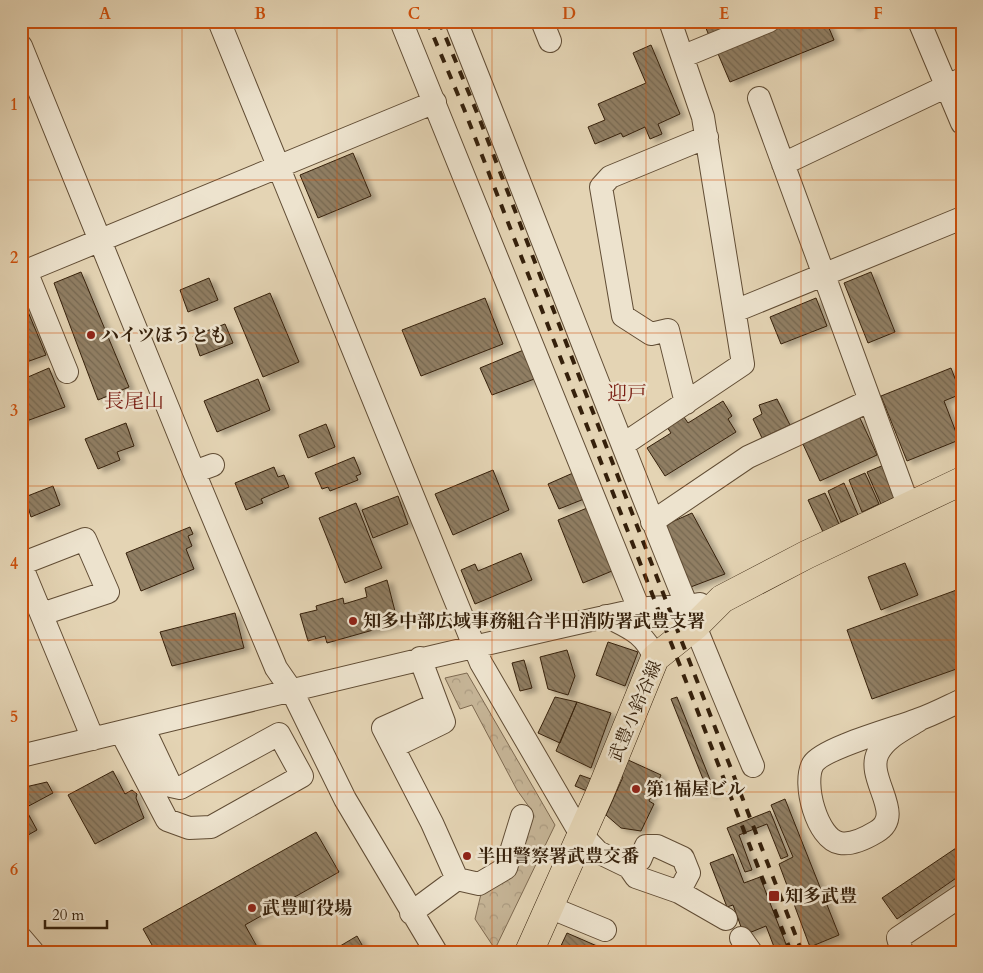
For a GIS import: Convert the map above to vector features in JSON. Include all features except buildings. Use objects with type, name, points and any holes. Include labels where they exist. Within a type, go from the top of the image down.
[{"type":"main road","name":"武豊小鈴谷線","points":[[529,952],[580,833],[600,793],[655,658],[691,617],[806,555],[962,481]]},
{"type":"street","points":[[219,21],[480,663],[580,833],[598,852],[629,866],[636,877],[679,892],[726,919]]},
{"type":"street","points":[[401,21],[639,609]]},
{"type":"street","points":[[456,21],[624,444],[652,522],[753,766]]},
{"type":"street","points":[[624,444],[743,364],[703,117],[684,56],[670,21]]},
{"type":"street","points":[[684,56],[769,21]]},
{"type":"street","points":[[918,21],[954,83],[962,123]]},
{"type":"street","points":[[21,46],[100,240],[203,469],[276,668],[292,691],[345,799],[436,952]]},
{"type":"street","points":[[783,164],[954,83]]},
{"type":"street","points":[[759,98],[908,507]]},
{"type":"street","points":[[67,372],[23,272],[279,168],[435,102]]},
{"type":"street","points":[[686,403],[668,330],[651,334],[623,316],[602,187],[610,177],[707,137]]},
{"type":"street","points":[[735,312],[962,218]]},
{"type":"street","points":[[652,522],[748,457],[869,400]]},
{"type":"street","points":[[42,614],[108,592],[85,539],[21,565],[93,739]]},
{"type":"street","points":[[21,756],[292,691],[420,658],[639,609],[691,617]]},
{"type":"street","points":[[606,616],[639,633],[649,643],[655,658]]},
{"type":"street","points":[[420,658],[441,713],[388,737],[432,823],[457,879]]},
{"type":"street","points":[[919,720],[888,741],[878,753],[874,769],[888,811],[885,823],[878,832],[850,843],[839,843],[830,838],[823,829],[808,792],[813,764],[826,753],[919,720],[962,700]]},
{"type":"street","points":[[132,729],[171,786],[180,788],[279,734],[302,776],[211,827],[188,828],[167,820],[132,729]]},
{"type":"street","points":[[809,781],[818,768],[844,756],[864,761],[874,769]]},
{"type":"street","points":[[412,913],[457,879],[479,884],[506,868],[522,816]]},
{"type":"street","points":[[629,866],[640,860],[646,846],[657,846],[683,858],[689,873],[679,892]]},
{"type":"street","points":[[902,952],[898,938],[962,895]]},
{"type":"street","points":[[549,908],[605,930]]},
{"type":"street","points":[[21,938],[33,952]]},
{"type":"green space","points":[[467,673],[555,825],[495,949],[475,919],[481,894],[507,879],[532,811],[517,790],[472,705],[460,709],[445,678]]},
{"type":"railway","points":[[427,21],[464,109],[791,952]]},
{"type":"railway","points":[[439,21],[478,115],[802,952]]},
{"type":"place","name":"ハイツほうとも","points":[[91,335]]},
{"type":"place","name":"知多中部広域事務組合半田消防署武豊支署","points":[[353,621]]},
{"type":"place","name":"第1福屋ビル","points":[[636,789]]},
{"type":"place","name":"半田警察署武豊交番","points":[[467,856]]},
{"type":"place","name":"知多武豊","points":[[774,896]]},
{"type":"place","name":"武豊町役場","points":[[252,908]]},
{"type":"district","name":"迎戸","points":[[627,393]]},
{"type":"district","name":"長尾山","points":[[134,401]]}]
